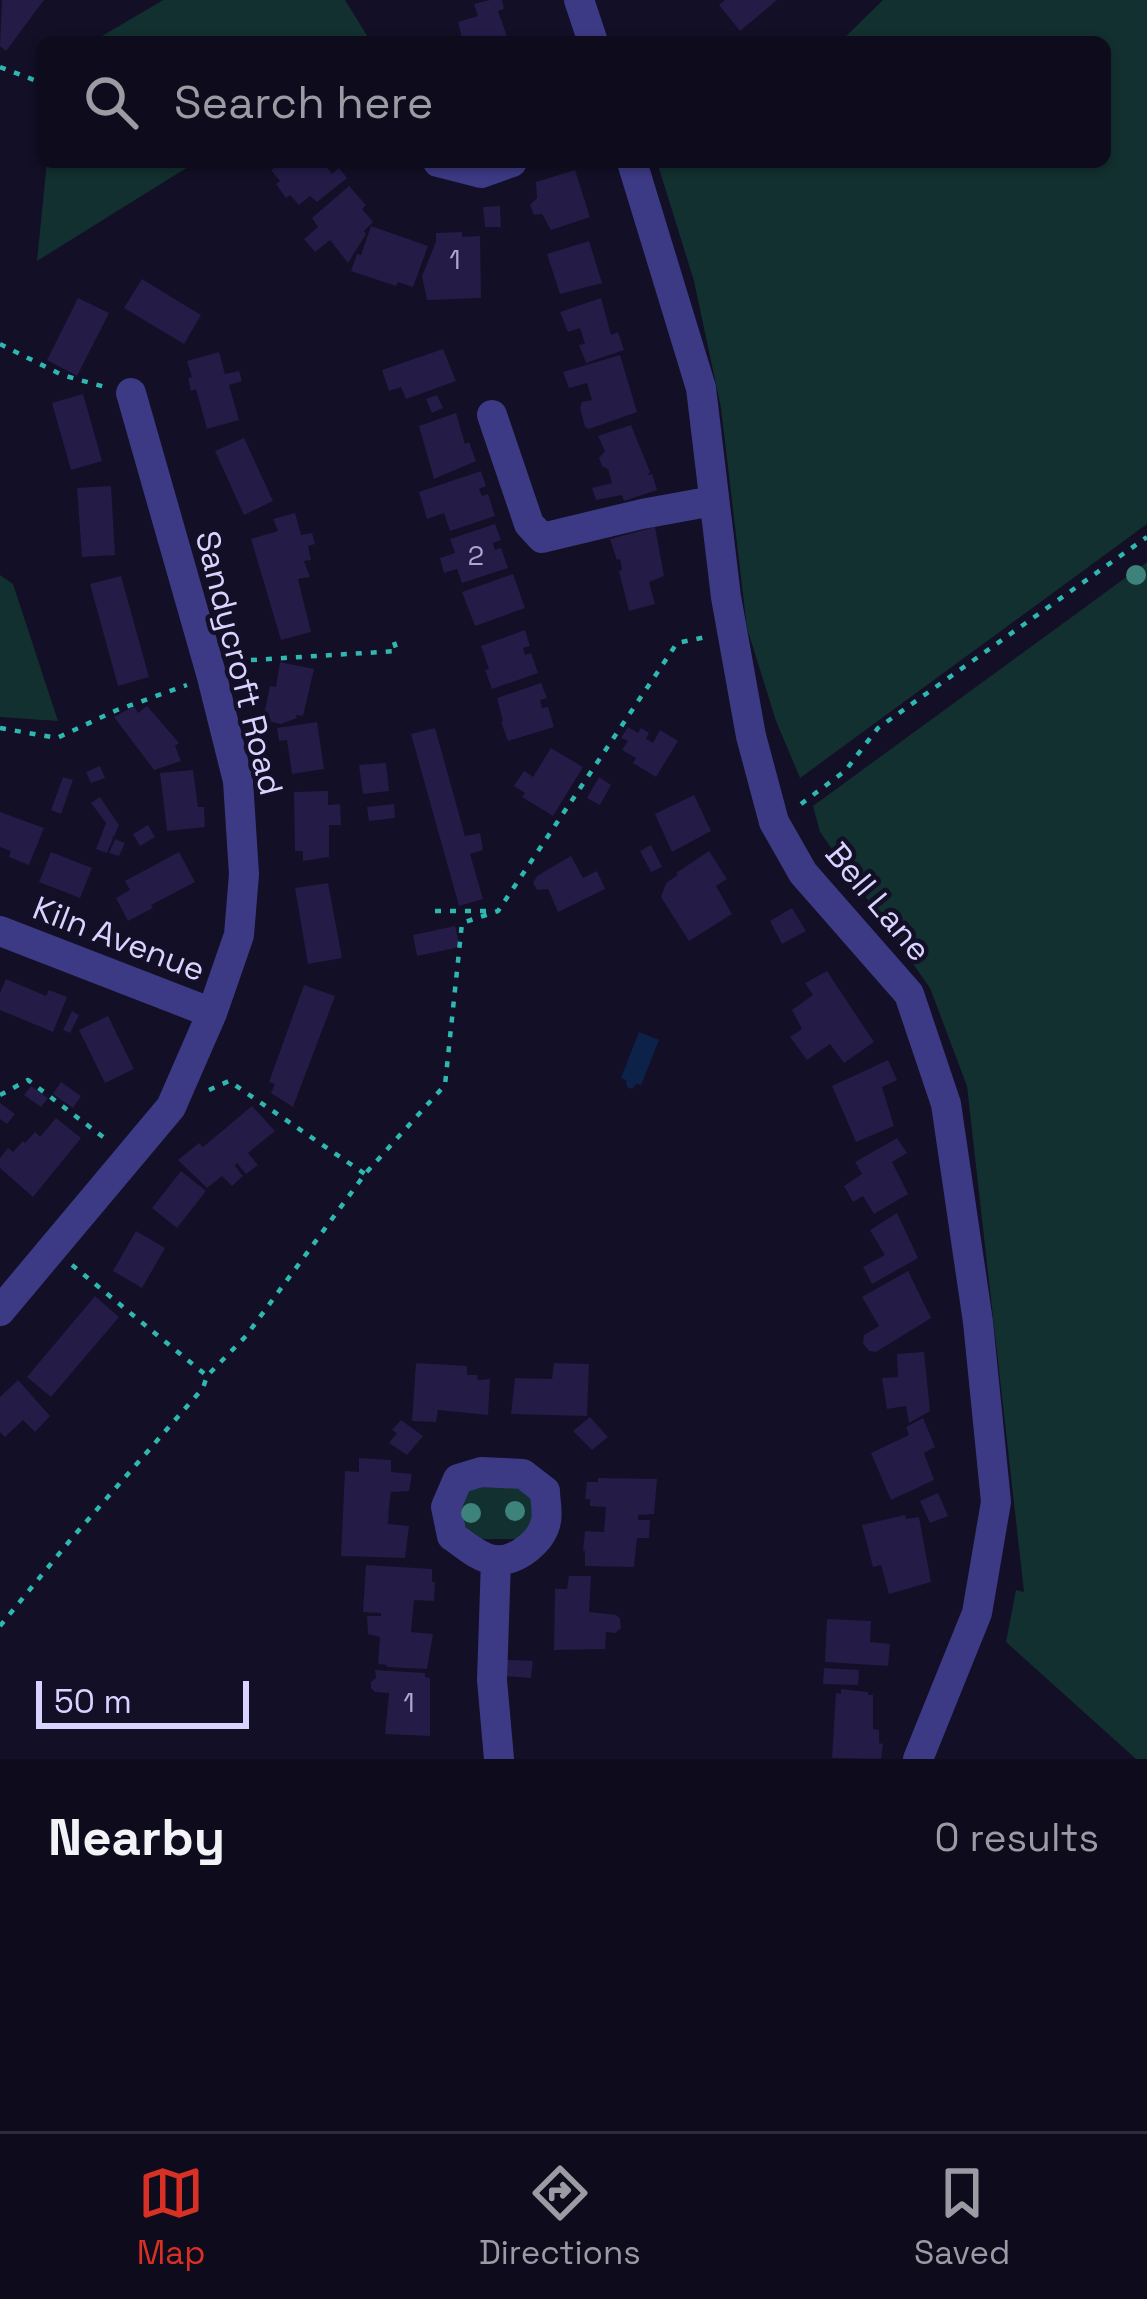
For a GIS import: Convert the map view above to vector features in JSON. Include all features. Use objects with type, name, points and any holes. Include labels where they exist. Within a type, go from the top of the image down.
[{"type":"street","points":[[579,0],[591,36]]},
{"type":"street","points":[[461,168],[481,173],[495,168]]},
{"type":"street","name":"Bell Lane","points":[[634,168],[701,388],[726,597],[751,736],[774,822],[803,873],[909,994],[946,1104],[978,1322],[996,1502],[977,1613],[918,1759]]},
{"type":"street","name":"Sandycroft Road","points":[[0,1311],[171,1107],[239,935],[244,874],[238,781],[131,394]]},
{"type":"street","points":[[492,415],[540,549],[641,514],[713,501]]},
{"type":"street","name":"Kiln Avenue","points":[[0,931],[212,1013]]},
{"type":"street","points":[[496,1560],[492,1679],[500,1759]]},
{"type":"path","points":[[0,67],[36,81]]},
{"type":"path","points":[[0,344],[62,375],[131,394]]},
{"type":"path","points":[[809,798],[845,771],[878,728],[1147,537]]},
{"type":"path","points":[[0,1626],[203,1388],[207,1376],[246,1336],[364,1174],[445,1085],[463,923],[498,911],[677,643],[705,637]]},
{"type":"path","points":[[0,728],[57,738],[209,670],[397,651],[394,642]]},
{"type":"path","points":[[435,911],[498,911]]},
{"type":"path","points":[[0,1095],[28,1080],[130,1158]]},
{"type":"path","points":[[229,1081],[364,1174]]},
{"type":"path","points":[[72,1265],[207,1376]]},
{"type":"green space","points":[[163,0],[345,0],[367,36],[102,36]]},
{"type":"green space","points":[[883,0],[1147,0],[1147,524],[800,778],[776,721],[747,628],[721,408],[694,281],[659,168],[1111,168],[1111,36],[846,36]]},
{"type":"green space","points":[[46,168],[186,168],[37,261]]},
{"type":"green space","points":[[1147,562],[1147,1759],[1136,1759],[1006,1642],[1016,1590],[1024,1592],[967,1086],[930,988],[820,832],[813,806]]},
{"type":"green space","points":[[0,575],[13,584],[58,721],[0,717]]},
{"type":"green space","points":[[476,1483],[523,1485],[534,1496],[534,1525],[521,1539],[473,1539],[458,1523],[461,1494]]},
{"type":"water","points":[[639,1032],[659,1040],[641,1085],[632,1089],[621,1078]]},
{"type":"building","points":[[2,0],[44,0],[6,51],[0,46]]},
{"type":"building","points":[[502,0],[504,9],[498,11],[507,36],[462,36],[458,22],[478,16],[474,4]]},
{"type":"building","points":[[725,0],[777,0],[740,31],[719,5]]},
{"type":"building","points":[[328,168],[332,174],[339,168],[347,178],[317,202],[310,196],[299,205],[290,195],[286,198],[271,170]]},
{"type":"building","points":[[575,170],[590,217],[551,230],[530,205],[537,198],[536,182]]},
{"type":"building","points":[[349,186],[366,205],[362,209],[373,222],[348,263],[330,240],[315,252],[304,239],[318,227],[312,218]]},
{"type":"building","points":[[500,206],[501,227],[485,227],[483,207]]},
{"type":"building","points":[[371,226],[428,246],[413,287],[351,271]]},
{"type":"building","points":[[462,232],[462,237],[480,236],[481,298],[427,300],[422,276],[436,233]]},
{"type":"building","points":[[589,241],[602,283],[560,294],[547,254]]},
{"type":"building","points":[[142,279],[201,315],[184,344],[124,308]]},
{"type":"building","points":[[78,298],[109,313],[77,376],[47,360]]},
{"type":"building","points":[[601,298],[611,335],[618,332],[624,350],[586,363],[579,345],[585,344],[580,328],[568,332],[560,312]]},
{"type":"building","points":[[443,349],[456,381],[406,399],[401,387],[389,391],[382,370]]},
{"type":"building","points":[[219,352],[225,374],[239,371],[242,381],[229,385],[239,420],[207,429],[196,389],[191,391],[187,361]]},
{"type":"building","points":[[620,355],[637,412],[589,429],[580,408],[582,402],[592,400],[587,383],[569,388],[563,372]]},
{"type":"building","points":[[83,394],[102,461],[71,470],[52,403]]},
{"type":"building","points":[[437,395],[443,408],[432,413],[426,399]]},
{"type":"building","points":[[456,413],[465,444],[469,442],[476,461],[434,479],[419,426]]},
{"type":"building","points":[[631,425],[650,472],[647,475],[652,474],[657,490],[624,501],[622,495],[596,500],[592,488],[612,483],[599,458],[605,451],[598,436]]},
{"type":"building","points":[[244,438],[273,501],[244,515],[215,451]]},
{"type":"building","points":[[481,471],[486,486],[479,489],[482,496],[488,494],[495,516],[450,531],[444,513],[427,519],[419,492]]},
{"type":"building","points":[[111,486],[115,555],[82,557],[77,488]]},
{"type":"building","points":[[295,513],[301,535],[312,533],[315,544],[308,546],[311,560],[304,561],[310,577],[298,579],[311,632],[281,640],[251,539],[278,531],[273,519]]},
{"type":"building","points":[[495,524],[501,540],[493,543],[495,550],[501,548],[508,568],[462,583],[457,569],[444,573],[440,558],[455,553],[450,539]]},
{"type":"building","points":[[655,527],[664,576],[649,582],[655,604],[629,611],[620,559],[610,539]]},
{"type":"building","points":[[513,574],[525,608],[475,626],[462,592]]},
{"type":"building","points":[[121,576],[149,677],[118,686],[90,584]]},
{"type":"building","points":[[525,630],[530,646],[523,648],[525,655],[531,653],[538,673],[492,689],[481,646]]},
{"type":"building","points":[[280,662],[314,669],[303,716],[281,724],[263,720]]},
{"type":"building","points":[[541,683],[547,698],[540,700],[542,708],[548,707],[554,727],[508,741],[497,698]]},
{"type":"building","points":[[134,706],[138,713],[147,706],[179,743],[175,746],[181,761],[154,770],[114,717]]},
{"type":"building","points":[[317,722],[324,769],[292,774],[287,740],[279,741],[277,728]]},
{"type":"building","points":[[628,727],[649,733],[646,739],[653,743],[660,730],[678,741],[656,777],[622,750],[628,741],[621,738]]},
{"type":"building","points":[[435,728],[465,836],[480,833],[483,850],[470,854],[483,899],[459,906],[411,734]]},
{"type":"building","points":[[551,748],[583,767],[553,816],[522,797],[525,793],[514,786],[524,771],[533,777]]},
{"type":"building","points":[[386,763],[389,791],[363,794],[359,765]]},
{"type":"building","points":[[100,766],[105,778],[91,783],[86,772]]},
{"type":"building","points":[[193,770],[205,827],[167,831],[160,773]]},
{"type":"building","points":[[63,777],[73,780],[61,814],[51,810]]},
{"type":"building","points":[[599,777],[611,785],[600,805],[587,798]]},
{"type":"building","points":[[328,791],[328,805],[340,804],[341,825],[329,825],[329,857],[303,861],[303,851],[295,851],[294,792]]},
{"type":"building","points":[[694,795],[711,831],[672,852],[655,814]]},
{"type":"building","points":[[100,797],[119,825],[107,853],[96,849],[106,823],[91,803]]},
{"type":"building","points":[[394,804],[395,818],[369,821],[367,807]]},
{"type":"building","points":[[0,812],[44,828],[29,865],[9,857],[11,851],[0,847]]},
{"type":"building","points":[[148,825],[155,837],[140,846],[133,834]]},
{"type":"building","points":[[115,839],[125,843],[119,856],[109,853]]},
{"type":"building","points":[[651,845],[662,867],[651,872],[640,851]]},
{"type":"building","points":[[709,851],[727,879],[716,886],[732,914],[689,941],[661,897],[676,873]]},
{"type":"building","points":[[51,852],[92,868],[80,898],[39,882]]},
{"type":"building","points":[[179,852],[195,882],[128,921],[116,898],[130,890],[125,881]]},
{"type":"building","points":[[571,856],[583,878],[597,871],[605,889],[558,912],[548,889],[537,890],[533,883]]},
{"type":"building","points":[[328,883],[342,958],[308,964],[295,888]]},
{"type":"building","points":[[792,908],[806,931],[782,944],[770,921]]},
{"type":"building","points":[[455,926],[460,947],[417,956],[413,935]]},
{"type":"building","points":[[827,971],[874,1042],[844,1063],[830,1044],[807,1060],[790,1037],[802,1029],[792,1010],[813,995],[805,983]]},
{"type":"building","points":[[6,979],[46,996],[49,990],[67,997],[53,1032],[0,1010]]},
{"type":"building","points":[[304,985],[335,996],[293,1107],[271,1093],[275,1084],[269,1082]]},
{"type":"building","points":[[72,1011],[79,1015],[70,1033],[63,1030]]},
{"type":"building","points":[[108,1016],[134,1069],[105,1083],[79,1030]]},
{"type":"building","points":[[888,1060],[897,1080],[882,1087],[894,1126],[856,1142],[832,1086]]},
{"type":"building","points":[[61,1082],[81,1096],[73,1108],[53,1094]]},
{"type":"building","points":[[31,1086],[48,1098],[41,1107],[24,1095]]},
{"type":"building","points":[[0,1103],[15,1114],[7,1124],[0,1119]]},
{"type":"building","points":[[252,1106],[275,1131],[248,1153],[258,1165],[246,1174],[237,1163],[243,1176],[232,1186],[222,1176],[207,1188],[178,1160],[199,1143],[203,1147]]},
{"type":"building","points":[[56,1118],[81,1138],[33,1197],[0,1168],[0,1158],[35,1132],[40,1137]]},
{"type":"building","points":[[897,1138],[907,1153],[892,1162],[908,1194],[874,1214],[863,1196],[853,1202],[844,1186],[862,1174],[855,1162]]},
{"type":"building","points":[[181,1171],[206,1191],[177,1228],[152,1208]]},
{"type":"building","points":[[897,1213],[918,1258],[872,1284],[863,1267],[885,1255],[870,1230]]},
{"type":"building","points":[[136,1231],[165,1248],[142,1288],[113,1271]]},
{"type":"building","points":[[908,1271],[931,1318],[876,1352],[869,1351],[864,1335],[879,1326],[862,1297]]},
{"type":"building","points":[[95,1296],[119,1317],[51,1397],[27,1377]]},
{"type":"building","points":[[924,1352],[930,1411],[909,1423],[906,1406],[887,1409],[882,1378],[898,1377],[897,1354]]},
{"type":"building","points":[[416,1363],[467,1366],[467,1375],[490,1379],[488,1415],[438,1410],[436,1422],[412,1421]]},
{"type":"building","points":[[554,1363],[589,1364],[587,1416],[511,1414],[515,1378],[552,1379]]},
{"type":"building","points":[[18,1380],[50,1416],[35,1432],[23,1420],[5,1437],[0,1432],[0,1397]]},
{"type":"building","points":[[590,1417],[608,1437],[592,1450],[573,1431]]},
{"type":"building","points":[[923,1418],[935,1447],[924,1453],[934,1480],[891,1500],[871,1453],[909,1435],[906,1427]]},
{"type":"building","points":[[401,1420],[423,1436],[407,1455],[389,1443]]},
{"type":"building","points":[[359,1458],[391,1460],[391,1472],[412,1474],[409,1491],[391,1492],[389,1506],[388,1524],[409,1526],[405,1558],[341,1556],[345,1471],[359,1472]]},
{"type":"building","points":[[598,1478],[657,1479],[654,1514],[638,1515],[638,1520],[650,1520],[649,1538],[637,1538],[634,1567],[585,1566],[585,1531],[604,1532],[606,1507],[590,1506],[590,1499],[585,1499],[587,1482],[598,1482]]},
{"type":"building","points":[[938,1493],[948,1516],[930,1523],[920,1501]]},
{"type":"building","points":[[905,1515],[906,1519],[919,1517],[931,1582],[889,1594],[881,1565],[873,1567],[862,1525]]},
{"type":"building","points":[[366,1565],[432,1569],[434,1601],[414,1600],[411,1632],[433,1634],[427,1669],[378,1664],[380,1637],[368,1634],[367,1616],[381,1613],[363,1612]]},
{"type":"building","points":[[569,1576],[591,1576],[589,1612],[620,1618],[621,1628],[606,1632],[605,1649],[554,1650],[555,1589],[567,1589]]},
{"type":"building","points":[[827,1619],[871,1621],[870,1642],[890,1644],[888,1666],[825,1662]]},
{"type":"building","points":[[507,1660],[533,1661],[531,1678],[506,1676]]},
{"type":"building","points":[[824,1668],[859,1670],[858,1685],[823,1684]]},
{"type":"building","points":[[375,1670],[425,1673],[430,1678],[430,1736],[385,1734],[389,1693],[371,1688]]},
{"type":"building","points":[[841,1689],[873,1695],[873,1729],[879,1730],[883,1744],[881,1759],[832,1758],[836,1693],[841,1694]]}]
